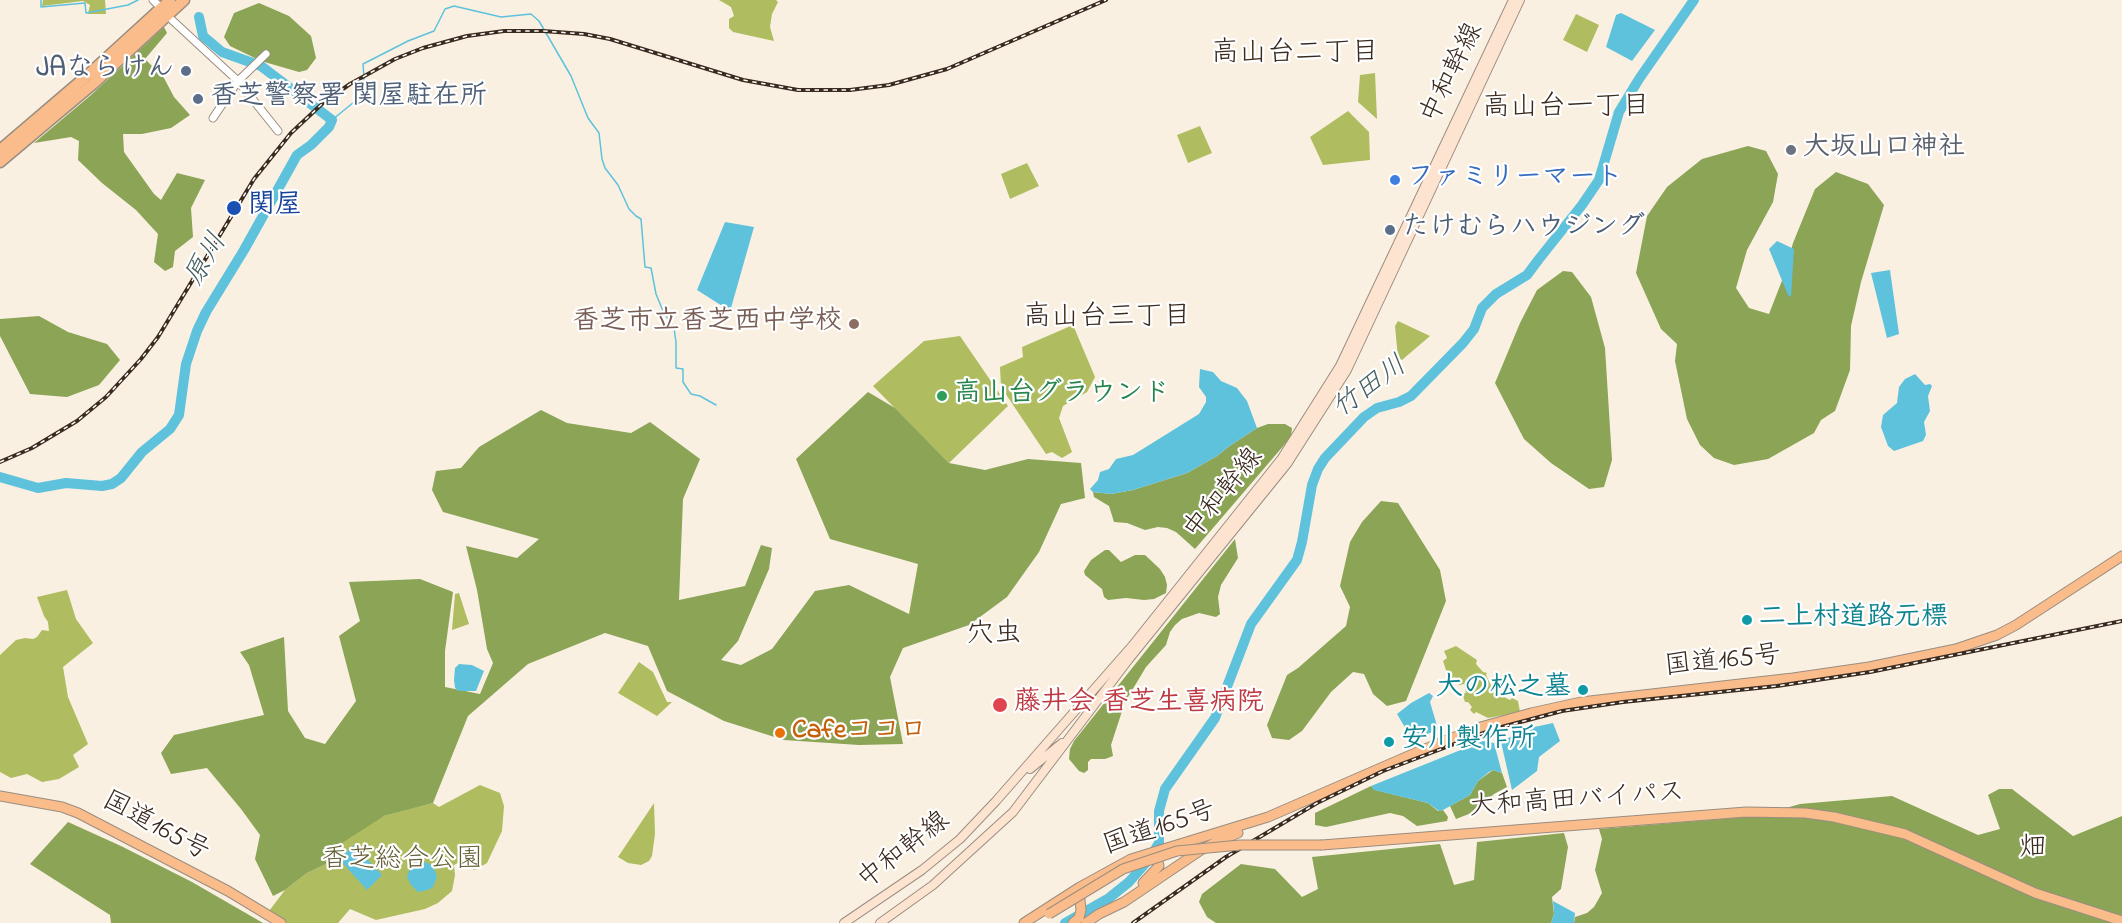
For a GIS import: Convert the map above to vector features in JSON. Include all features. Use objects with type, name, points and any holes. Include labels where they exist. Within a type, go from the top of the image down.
[{"type":"highway","points":[[0,150],[81,81],[170,0]]},
{"type":"highway","points":[[0,162],[80,95],[184,0]]},
{"type":"highway","name":"国道165号","points":[[1024,923],[1109,870],[1145,854],[1258,821],[1468,732],[1581,702],[1793,678],[1877,665],[1964,647],[2016,625],[2122,556]]},
{"type":"highway","name":"国道165号","points":[[0,796],[62,807],[78,813],[228,891],[281,923]]},
{"type":"highway","name":"国道165号","points":[[1080,919],[1099,914],[1125,902],[1182,862],[1216,842],[1267,822],[1319,796]]},
{"type":"highway","name":"大和高田バイパス","points":[[1036,923],[1123,869],[1177,852],[1240,845],[1322,845],[1746,812],[1804,813],[1834,817],[1905,834],[2035,893],[2122,921]]},
{"type":"highway","points":[[1099,914],[1145,882],[1156,871],[1159,866],[1157,857],[1145,854]]},
{"type":"highway","points":[[1080,887],[1080,919]]},
{"type":"main road","name":"中和幹線","points":[[844,923],[922,870],[960,839],[1016,780],[1132,646],[1282,458],[1340,366],[1512,0]]},
{"type":"main road","name":"中和幹線","points":[[880,923],[933,885],[1013,812],[1129,659],[1287,464],[1347,370],[1520,0]]},
{"type":"main road","points":[[1016,780],[1021,779],[1074,733]]},
{"type":"street","points":[[172,20],[238,81],[278,131]]},
{"type":"street","points":[[213,118],[238,81],[266,54]]},
{"type":"green space","points":[[43,0],[105,0],[106,14],[88,14],[90,5],[83,1],[42,6]]},
{"type":"green space","points":[[719,0],[776,0],[778,2],[772,14],[770,27],[774,41],[733,32],[729,28],[729,19],[734,16],[731,7]]},
{"type":"green space","points":[[259,3],[289,16],[311,36],[316,58],[307,70],[299,72],[261,61],[230,46],[224,37],[234,13]]},
{"type":"green space","points":[[1576,14],[1599,25],[1587,52],[1563,40]]},
{"type":"green space","points":[[164,27],[167,33],[145,59],[164,78],[174,97],[190,115],[171,128],[142,134],[123,134],[124,152],[154,194],[161,200],[177,173],[205,180],[191,208],[193,237],[175,251],[173,267],[165,271],[154,262],[158,234],[136,210],[78,160],[79,141],[71,137],[34,143],[91,95]]},
{"type":"green space","points":[[1375,73],[1377,119],[1358,102],[1360,75]]},
{"type":"green space","points":[[1348,111],[1369,132],[1370,160],[1323,165],[1310,137]]},
{"type":"green space","points":[[1200,126],[1212,153],[1188,163],[1177,135]]},
{"type":"green space","points":[[1748,146],[1766,151],[1778,174],[1773,202],[1747,250],[1736,288],[1749,308],[1769,314],[1793,243],[1815,189],[1836,172],[1868,184],[1884,205],[1861,282],[1851,326],[1850,370],[1835,411],[1821,420],[1814,433],[1768,459],[1734,465],[1714,458],[1700,445],[1687,419],[1675,361],[1677,344],[1661,329],[1636,273],[1647,216],[1667,187],[1702,159]]},
{"type":"green space","points":[[1027,163],[1039,186],[1010,199],[1001,174]]},
{"type":"green space","points":[[1563,271],[1572,272],[1591,297],[1605,348],[1612,460],[1604,487],[1589,489],[1551,463],[1524,439],[1495,383],[1520,323],[1537,290]]},
{"type":"green space","points":[[39,316],[68,332],[107,344],[120,360],[99,385],[67,397],[30,394],[0,336],[0,319]]},
{"type":"green space","points":[[1398,321],[1430,336],[1402,360],[1398,358],[1395,326]]},
{"type":"green space","points":[[1073,325],[1095,377],[1087,392],[1063,406],[1059,418],[1072,452],[1062,458],[1052,452],[1046,454],[1001,387],[1000,367],[1023,357],[1022,347]]},
{"type":"green space","name":"高山台グラウンド","points":[[960,336],[1008,406],[949,463],[873,386],[924,341]]},
{"type":"green space","points":[[868,392],[895,408],[949,463],[985,470],[1028,459],[1081,463],[1085,498],[1061,504],[1039,552],[1007,597],[969,625],[903,648],[890,677],[903,744],[859,745],[784,740],[724,721],[667,691],[648,646],[605,633],[528,664],[468,716],[433,803],[384,816],[331,850],[326,864],[307,873],[273,896],[255,859],[260,835],[207,768],[171,774],[161,753],[174,735],[264,715],[249,665],[240,652],[284,637],[288,711],[305,738],[325,744],[356,701],[339,636],[360,621],[349,582],[420,579],[453,592],[445,651],[445,687],[480,694],[493,663],[487,649],[477,590],[466,546],[517,558],[539,539],[443,512],[432,490],[436,471],[461,468],[479,447],[541,410],[567,423],[631,433],[650,422],[700,459],[683,499],[679,600],[745,586],[761,545],[772,548],[769,569],[738,641],[721,660],[741,665],[772,649],[815,591],[849,585],[909,614],[918,564],[830,539],[796,459]]},
{"type":"green space","points":[[1268,424],[1285,424],[1292,428],[1291,437],[1195,549],[1176,532],[1167,528],[1158,527],[1145,530],[1127,523],[1114,522],[1109,506],[1094,497],[1093,492],[1111,494],[1133,490],[1187,473],[1217,456],[1257,428]]},
{"type":"green space","points":[[1381,501],[1398,503],[1440,570],[1446,601],[1406,701],[1387,706],[1373,694],[1364,674],[1353,672],[1331,692],[1302,731],[1289,740],[1272,738],[1267,725],[1287,675],[1346,626],[1350,607],[1340,586],[1350,542],[1362,522]]},
{"type":"green space","points":[[1235,539],[1238,558],[1221,585],[1218,597],[1220,614],[1216,617],[1199,613],[1182,619],[1175,625],[1166,645],[1146,667],[1125,702],[1111,745],[1113,756],[1105,759],[1091,759],[1088,762],[1088,770],[1084,773],[1079,771],[1069,759],[1074,741]]},
{"type":"green space","points":[[1105,550],[1109,550],[1121,562],[1135,555],[1145,555],[1165,577],[1166,593],[1154,599],[1108,600],[1104,597],[1102,589],[1085,575],[1084,571],[1091,560]]},
{"type":"green space","points":[[67,590],[76,619],[93,643],[63,667],[68,697],[88,744],[73,755],[79,767],[59,779],[42,782],[27,774],[11,778],[0,772],[0,655],[16,640],[33,639],[42,630],[49,631],[48,622],[37,597]]},
{"type":"green space","points":[[459,593],[469,624],[452,630],[455,594]]},
{"type":"green space","points":[[1456,646],[1477,660],[1476,664],[1487,673],[1494,692],[1510,700],[1512,698],[1518,701],[1520,712],[1488,718],[1476,712],[1474,714],[1470,710],[1472,707],[1465,702],[1462,694],[1466,693],[1464,684],[1459,685],[1455,677],[1452,678],[1443,661],[1447,658],[1444,651]]},
{"type":"green space","points":[[639,662],[653,672],[667,702],[672,702],[657,716],[618,693]]},
{"type":"green space","points":[[1493,770],[1502,773],[1507,787],[1494,794],[1474,812],[1456,819],[1450,806],[1470,795],[1478,781]]},
{"type":"green space","name":"香芝総合公園","points":[[480,785],[500,793],[504,806],[502,831],[487,863],[475,870],[467,867],[463,860],[454,865],[452,891],[438,903],[425,909],[376,920],[350,909],[338,923],[286,923],[269,911],[285,890],[307,873],[326,864],[331,850],[355,830],[384,816],[433,803],[439,807]]},
{"type":"green space","points":[[1371,786],[1375,790],[1428,803],[1438,811],[1443,810],[1448,817],[1447,821],[1417,826],[1403,816],[1390,813],[1326,827],[1315,825],[1315,813]]},
{"type":"green space","points":[[1999,789],[2012,789],[2073,836],[2122,816],[2122,923],[1574,923],[1575,917],[1587,913],[1594,907],[1602,893],[1595,870],[1602,839],[1599,829],[1758,816],[1800,804],[1892,796],[1978,835],[2000,829],[1988,795]]},
{"type":"green space","points":[[654,803],[655,834],[652,856],[649,861],[641,865],[628,863],[618,857]]},
{"type":"green space","points":[[68,822],[192,882],[263,923],[111,923],[110,915],[30,864]]},
{"type":"green space","points":[[1564,833],[1568,847],[1561,889],[1552,897],[1554,914],[1551,923],[1216,923],[1207,917],[1199,902],[1202,894],[1241,864],[1275,869],[1302,897],[1318,889],[1312,857],[1440,844],[1454,885],[1474,880],[1477,842]]},
{"type":"water","points":[[1621,13],[1655,30],[1632,61],[1606,47],[1616,15]]},
{"type":"water","points":[[725,222],[754,227],[731,308],[727,309],[697,290]]},
{"type":"water","points":[[1777,241],[1794,249],[1791,297],[1788,295],[1769,249]]},
{"type":"water","points":[[1890,270],[1899,334],[1887,338],[1871,273]]},
{"type":"water","points":[[1200,369],[1213,372],[1221,381],[1237,388],[1247,401],[1257,428],[1217,456],[1187,473],[1133,490],[1111,494],[1093,492],[1090,489],[1098,480],[1100,472],[1109,469],[1116,459],[1133,455],[1199,414],[1206,402],[1206,397],[1199,387]]},
{"type":"water","points":[[1915,374],[1925,385],[1932,386],[1928,396],[1930,411],[1924,422],[1926,435],[1923,441],[1894,451],[1888,446],[1881,427],[1883,415],[1897,403],[1899,387],[1905,379]]},
{"type":"water","points":[[459,664],[472,665],[484,671],[476,691],[459,691],[455,688],[455,668]]},
{"type":"water","points":[[1429,693],[1433,696],[1430,702],[1438,729],[1413,741],[1397,714]]},
{"type":"water","points":[[1553,723],[1560,741],[1539,757],[1537,771],[1512,790],[1501,742],[1525,729]]},
{"type":"water","points":[[1483,741],[1494,743],[1502,773],[1493,770],[1489,772],[1478,781],[1470,795],[1443,810],[1439,811],[1428,803],[1374,790],[1371,786]]},
{"type":"water","points":[[354,845],[382,875],[367,890],[339,859]]},
{"type":"water","points":[[419,860],[430,864],[437,877],[433,887],[418,892],[407,877],[411,865]]},
{"type":"water","points":[[1553,901],[1575,913],[1574,923],[1551,923],[1554,914]]},
{"type":"waterway","points":[[41,0],[41,7],[85,3],[86,13],[128,5],[138,0]]},
{"type":"waterway","name":"竹田川","points":[[1065,923],[1109,898],[1129,882],[1150,858],[1159,843],[1159,811],[1165,789],[1215,718],[1251,624],[1297,560],[1312,485],[1325,458],[1364,417],[1377,408],[1411,396],[1463,343],[1474,329],[1482,308],[1496,294],[1527,275],[1599,180],[1619,112],[1694,0]]},
{"type":"waterway","points":[[332,120],[365,93],[363,64],[408,41],[434,31],[445,9],[454,6],[501,17],[531,14],[539,21],[571,76],[588,118],[599,133],[605,168],[618,185],[629,209],[641,219],[645,267],[651,268],[656,294],[674,328],[676,368],[683,369],[683,382],[691,394],[716,405]]},
{"type":"waterway","name":"原川","points":[[0,477],[38,488],[66,483],[102,486],[112,484],[121,478],[142,452],[170,429],[179,415],[186,364],[206,312],[297,155],[329,127],[332,120],[261,66],[222,52],[203,36],[199,17]]},
{"type":"railway","points":[[0,462],[32,448],[77,421],[106,397],[158,337],[254,179],[291,133],[323,103],[350,84],[395,59],[423,48],[467,36],[504,31],[543,31],[584,34],[610,39],[743,80],[798,90],[850,90],[889,85],[947,69],[1106,0]]},
{"type":"railway","points":[[1133,923],[1226,857],[1317,803],[1383,771],[1494,729],[1562,711],[1623,702],[1777,686],[1870,672],[2122,621]]},
{"type":"place","name":"JAならけん","points":[[186,71]]},
{"type":"place","name":"香芝警察署 関屋駐在所","points":[[198,99]]},
{"type":"place","name":"大坂山口神社","points":[[1791,150]]},
{"type":"place","name":"ファミリーマート","points":[[1395,180]]},
{"type":"place","name":"関屋","points":[[234,208]]},
{"type":"place","name":"たけむらハウジング","points":[[1390,230]]},
{"type":"place","name":"香芝市立香芝西中学校","points":[[854,324]]},
{"type":"place","name":"高山台グラウンド","points":[[942,396]]},
{"type":"place","name":"二上村道路元標","points":[[1747,620]]},
{"type":"place","name":"大の松之墓","points":[[1583,690]]},
{"type":"place","name":"藤井会 香芝生喜病院","points":[[1000,705]]},
{"type":"place","name":"Cafeココロ","points":[[780,733]]},
{"type":"place","name":"安川製作所","points":[[1389,742]]},
{"type":"district","name":"高山台二丁目","points":[[1295,55]]},
{"type":"district","name":"高山台一丁目","points":[[1566,109]]},
{"type":"district","name":"高山台三丁目","points":[[1107,319]]},
{"type":"district","name":"穴虫","points":[[994,636]]},
{"type":"district","name":"畑","points":[[2033,850]]}]
